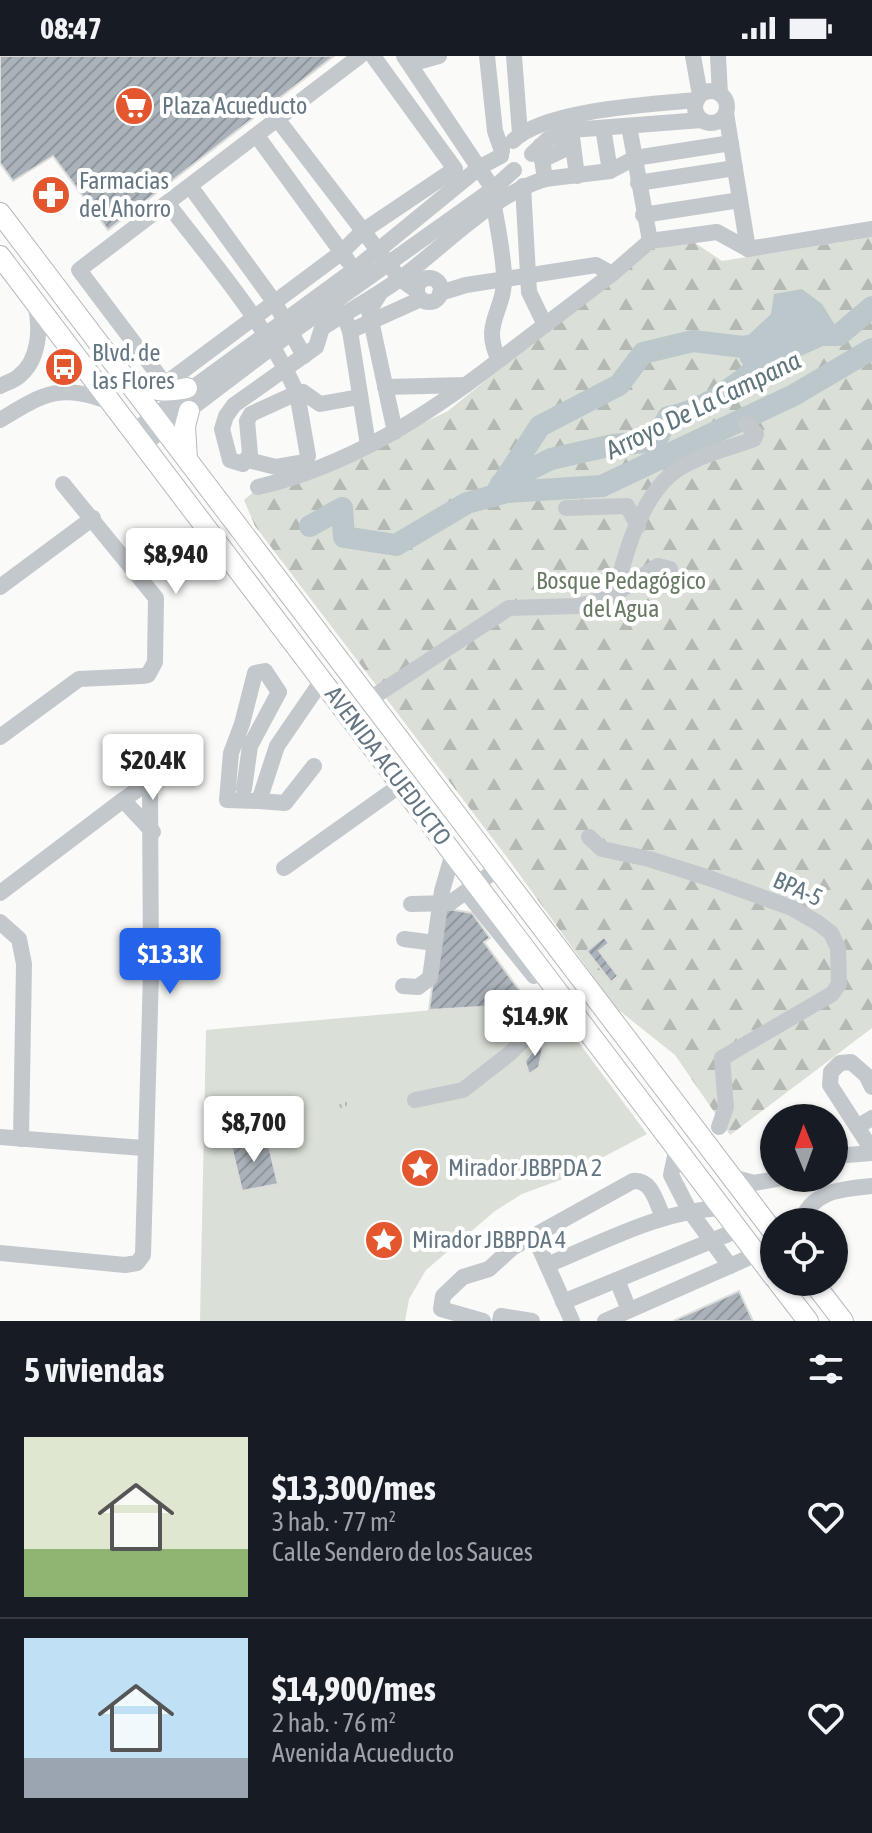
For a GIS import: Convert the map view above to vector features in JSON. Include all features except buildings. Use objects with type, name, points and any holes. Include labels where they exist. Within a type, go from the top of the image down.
[{"type":"main road","name":"AVENIDA ACUEDUCTO","points":[[0,213],[760,1214]]},
{"type":"main road","name":"AVENIDA ACUEDUCTO","points":[[0,256],[402,784],[453,853],[473,888],[495,907],[760,1258]]},
{"type":"main road","points":[[124,376],[150,390],[165,393],[187,388]]},
{"type":"main road","points":[[187,459],[185,426],[189,411]]},
{"type":"main road","points":[[495,907],[518,892]]},
{"type":"main road","points":[[789,1296],[808,1321]]},
{"type":"main road","points":[[824,1296],[843,1321]]},
{"type":"street","points":[[360,56],[79,270],[165,384],[342,252],[363,231],[455,169],[477,162],[564,116],[698,98],[710,91],[720,94],[727,102],[726,113],[748,249]]},
{"type":"street","points":[[373,56],[455,169]]},
{"type":"street","points":[[439,56],[407,60],[477,162],[494,198],[505,279],[499,309],[491,325],[491,343],[499,360]]},
{"type":"street","points":[[487,56],[495,131],[509,146]]},
{"type":"street","points":[[514,56],[505,166],[514,170],[524,168],[537,153],[603,128],[718,121],[726,113]]},
{"type":"street","points":[[693,56],[698,98],[696,111],[702,120]]},
{"type":"street","points":[[718,56],[720,94]]},
{"type":"street","points":[[278,120],[395,272],[422,290]]},
{"type":"street","points":[[629,126],[650,241]]},
{"type":"street","points":[[603,128],[610,171]]},
{"type":"street","points":[[257,136],[354,270]]},
{"type":"street","points":[[572,138],[577,176]]},
{"type":"street","points":[[395,432],[371,305],[395,272],[494,198],[523,186],[545,179],[610,171],[635,158],[731,143]]},
{"type":"street","points":[[509,146],[527,145],[537,153],[545,179]]},
{"type":"street","points":[[159,423],[189,411],[270,339],[399,233],[477,162]]},
{"type":"street","points":[[638,183],[735,168]]},
{"type":"street","points":[[494,198],[514,170]]},
{"type":"street","points":[[190,186],[275,303],[304,356]]},
{"type":"street","points":[[523,186],[529,292],[545,325]]},
{"type":"street","points":[[643,215],[740,200]]},
{"type":"street","points":[[167,203],[255,317],[270,339],[287,370],[297,393],[308,456],[305,462],[276,467],[248,460],[235,464],[223,440],[226,416],[234,405],[287,370],[316,347],[322,328],[383,288]]},
{"type":"street","points":[[690,208],[717,232],[748,249],[872,229]]},
{"type":"street","points":[[258,487],[314,472],[395,432],[466,385],[612,274],[650,241],[717,232]]},
{"type":"street","points":[[399,233],[414,256],[422,290]]},
{"type":"street","points":[[350,331],[422,290],[439,284],[440,293],[596,265],[605,267],[612,274]]},
{"type":"street","points":[[288,325],[395,272]]},
{"type":"street","points":[[0,396],[32,358],[40,324],[35,302]]},
{"type":"street","points":[[343,313],[350,331],[368,445]]},
{"type":"street","points":[[139,438],[159,423],[187,388],[270,339]]},
{"type":"street","points":[[385,387],[466,385]]},
{"type":"street","points":[[0,420],[54,391],[76,391],[113,403]]},
{"type":"street","points":[[248,460],[247,421],[251,414],[303,392],[320,404],[359,397]]},
{"type":"street","points":[[234,405],[251,414]]},
{"type":"street","points":[[618,506],[690,464],[754,439],[756,434],[746,424]]},
{"type":"street","points":[[615,594],[638,526],[666,480]]},
{"type":"street","points":[[0,737],[79,679],[142,676],[152,670],[156,598],[63,484]]},
{"type":"street","points":[[566,508],[627,506],[638,526]]},
{"type":"street","points":[[0,587],[93,518]]},
{"type":"street","points":[[370,699],[509,608],[578,606],[615,594],[658,566],[670,569]]},
{"type":"street","points":[[244,789],[250,746],[279,692],[265,671],[253,676],[242,724],[231,753],[227,800],[285,803],[314,766]]},
{"type":"street","points":[[259,801],[277,746],[323,679]]},
{"type":"street","points":[[242,724],[255,736]]},
{"type":"street","points":[[284,868],[402,784]]},
{"type":"street","points":[[0,893],[140,788],[150,789],[153,832],[143,1148],[143,1255],[137,1263],[125,1265],[0,1253]]},
{"type":"street","points":[[123,800],[153,832]]},
{"type":"street","name":"BPA-5","points":[[589,837],[602,849],[649,859],[792,908],[831,933],[838,948],[839,984],[815,1007],[722,1058],[726,1107],[719,1127]]},
{"type":"street","points":[[403,986],[426,985],[453,853]]},
{"type":"street","points":[[411,904],[440,906],[473,888],[499,868]]},
{"type":"street","points":[[415,1100],[463,1090],[509,1054],[563,998],[547,992],[473,888]]},
{"type":"street","points":[[0,922],[19,939],[24,964],[21,1139]]},
{"type":"street","points":[[404,939],[435,943]]},
{"type":"street","points":[[848,1154],[872,1151],[830,1085],[831,1072],[840,1063],[851,1062],[866,1075],[872,1087]]},
{"type":"street","points":[[857,1127],[872,1118]]},
{"type":"street","points":[[0,1137],[143,1148]]},
{"type":"street","points":[[677,1147],[671,1175],[689,1210],[730,1266]]},
{"type":"street","points":[[732,1177],[760,1182]]},
{"type":"street","points":[[483,1321],[441,1309],[443,1296],[463,1277],[489,1269],[512,1248],[633,1181],[641,1180],[649,1185],[663,1217]]},
{"type":"street","points":[[808,1208],[827,1193],[872,1186]]},
{"type":"street","points":[[547,1265],[663,1217],[689,1210],[721,1208]]},
{"type":"street","points":[[563,1302],[738,1230]]},
{"type":"street","points":[[535,1238],[572,1321]]},
{"type":"street","points":[[605,1321],[757,1254]]},
{"type":"street","points":[[617,1280],[629,1310]]},
{"type":"street","points":[[500,1321],[501,1316],[532,1321]]},
{"type":"green space","name":"Bosque Pedagógico del Agua","points":[[872,237],[872,1028],[771,1104],[760,1104],[760,1112],[730,1135],[675,1055],[616,1008],[509,860],[255,526],[244,500],[256,490],[311,477],[448,411],[652,245],[691,240],[722,261]]},
{"type":"green space","points":[[547,1000],[647,1134],[560,1180],[522,1194],[495,1211],[426,1270],[409,1299],[405,1321],[200,1321],[206,1030]]},
{"type":"green space","points":[[333,1085],[361,1100],[294,1127]]},
{"type":"shaded area","points":[[802,289],[822,304],[835,325],[832,342],[752,378],[740,360],[740,343],[771,314],[774,294]]},
{"type":"waterway","points":[[804,335],[839,335],[872,307]]},
{"type":"waterway","points":[[494,496],[540,426],[619,385],[643,353],[693,341],[743,347],[767,342]]},
{"type":"waterway","name":"Arroyo De La Campana","points":[[310,526],[342,508],[344,537],[396,545],[467,503],[507,492],[602,486],[794,395],[872,349]]},
{"type":"waterway","points":[[501,484],[551,459],[613,445],[656,441],[668,417],[711,401],[772,356]]},
{"type":"place","name":"Plaza Acueducto","points":[[134,106]]},
{"type":"place","name":"Farmacias del Ahorro","points":[[51,195]]},
{"type":"place","name":"Blvd. de las Flores","points":[[64,367]]},
{"type":"place","name":"Mirador JBBPDA 2","points":[[420,1168]]},
{"type":"place","name":"Mirador JBBPDA 4","points":[[384,1240]]}]
